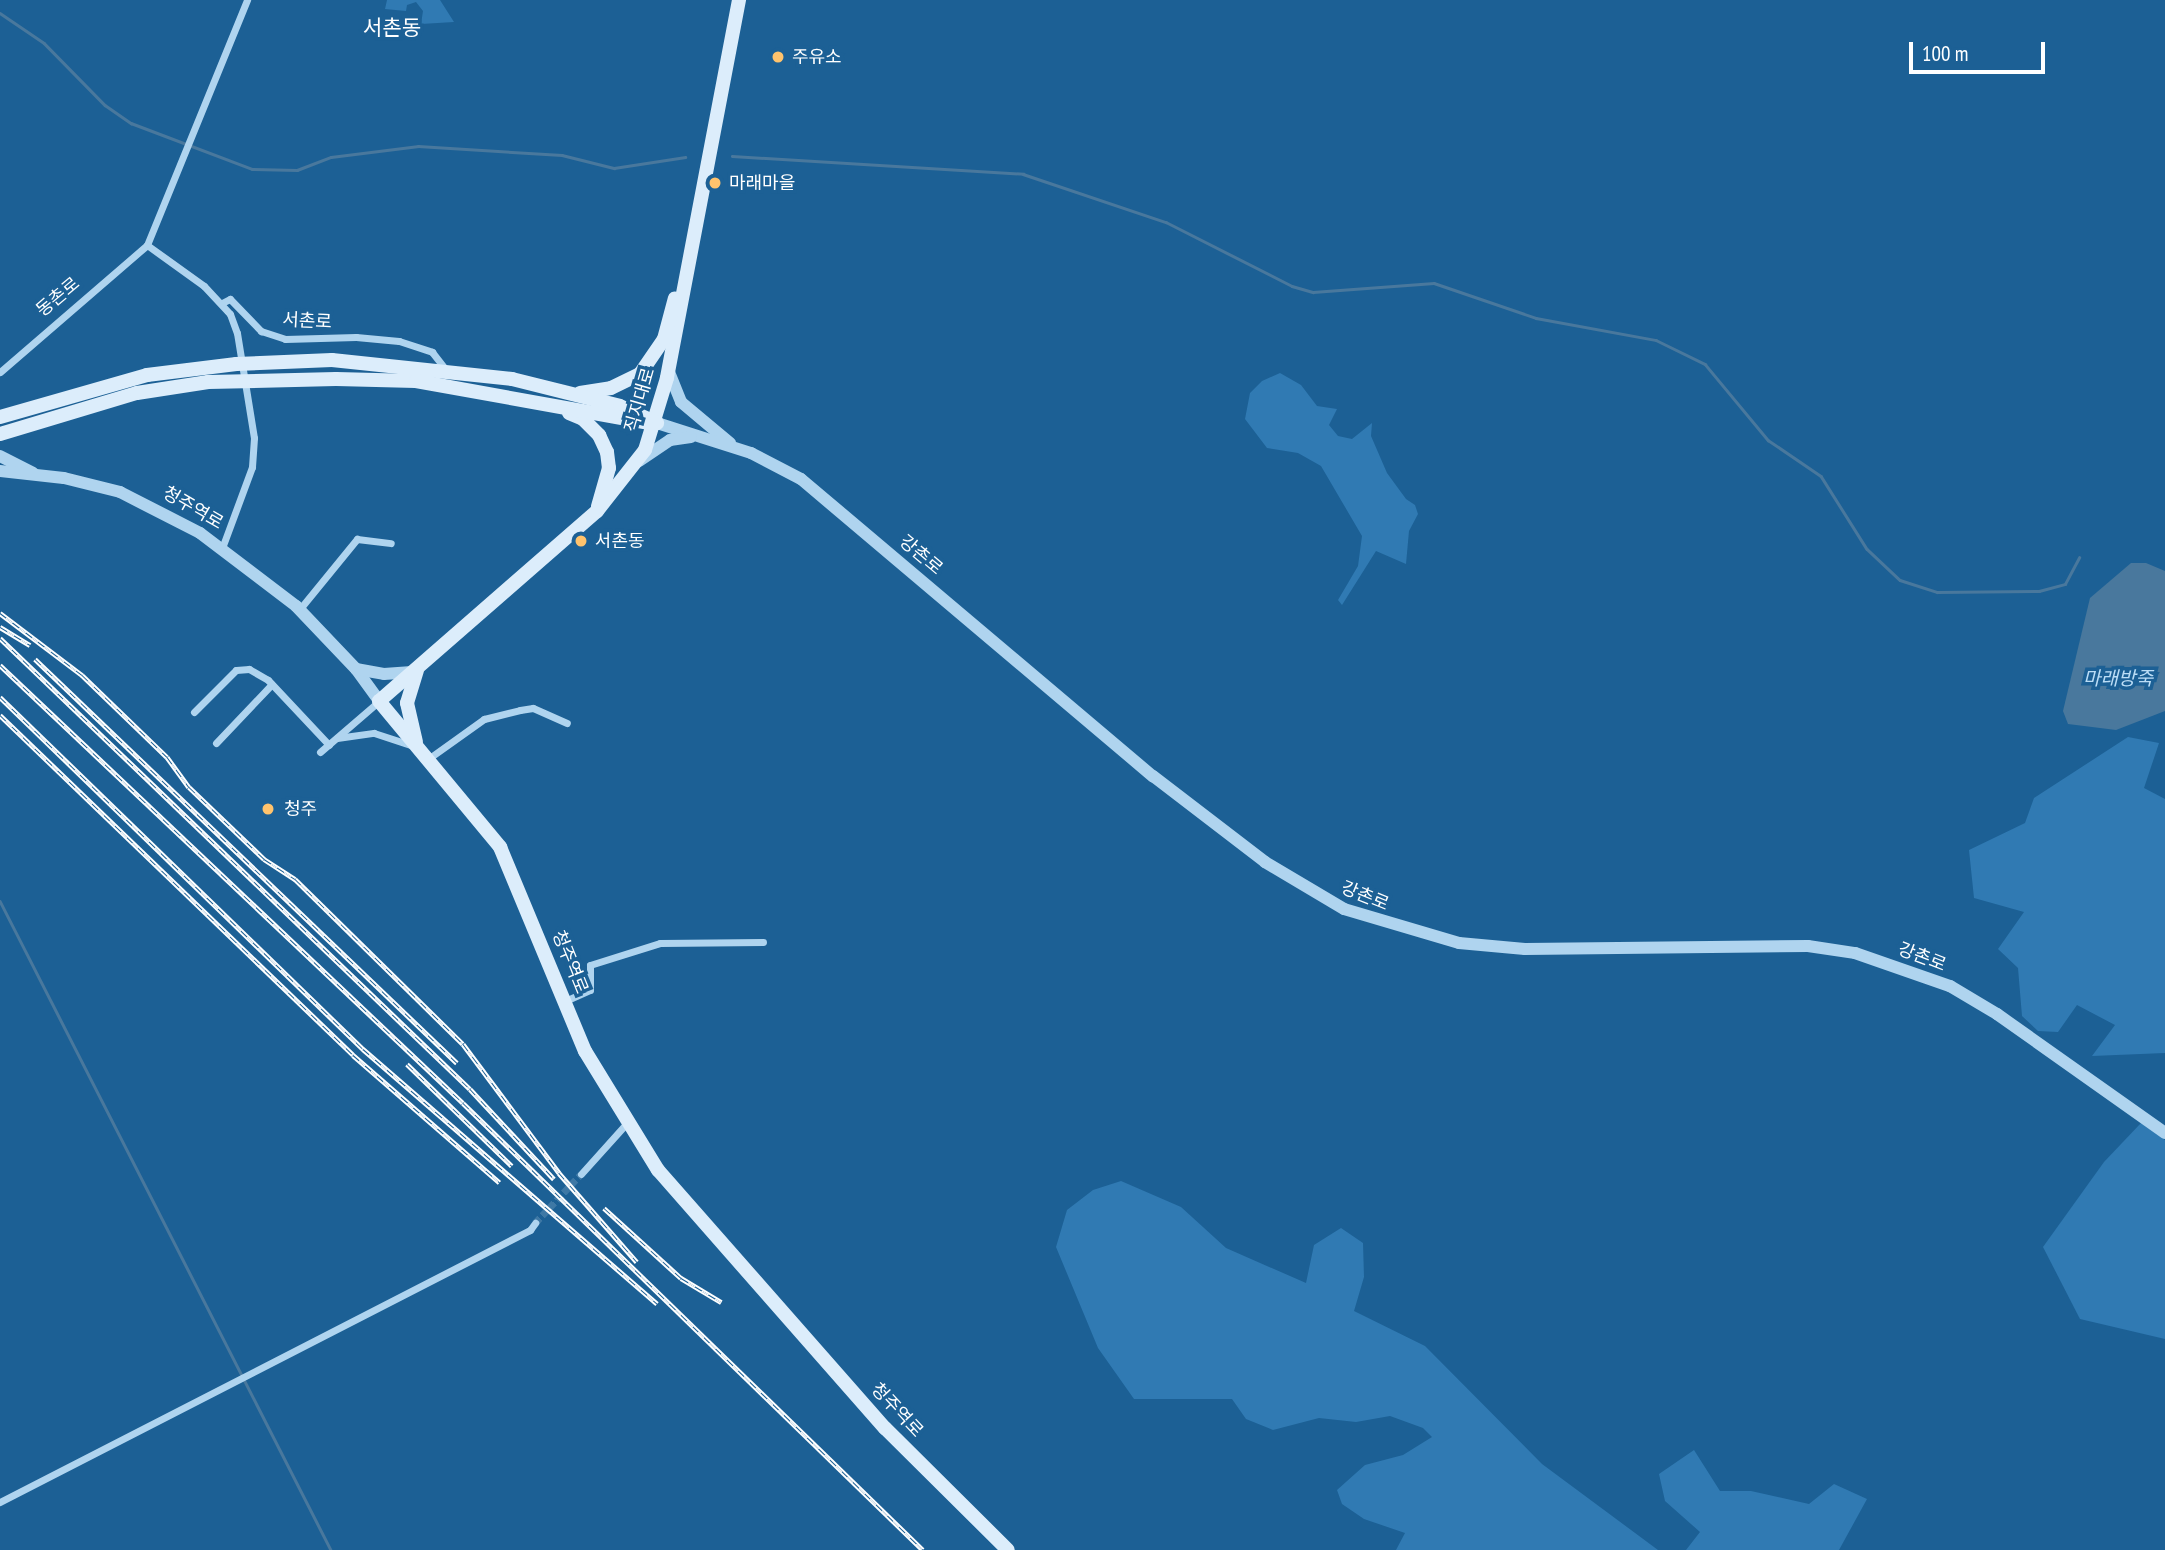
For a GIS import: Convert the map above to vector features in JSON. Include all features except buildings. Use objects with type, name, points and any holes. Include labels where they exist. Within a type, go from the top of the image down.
[{"type":"main road","name":"직지대로","points":[[379,701],[597,512],[638,461],[657,423],[739,0]]},
{"type":"main road","points":[[572,394],[611,388],[640,374],[664,339],[674,298],[687,279]]},
{"type":"main road","points":[[0,417],[146,375],[243,364],[332,360],[512,379],[620,406],[657,423]]},
{"type":"main road","points":[[3,433],[137,393],[247,381],[416,381],[657,423]]},
{"type":"main road","points":[[542,401],[583,419],[599,436],[609,468],[597,512]]},
{"type":"main road","points":[[416,669],[407,703],[417,747]]},
{"type":"main road","name":"청주역로","points":[[379,701],[505,856],[585,1051],[626,1124],[702,1223],[876,1418],[1008,1550]]},
{"type":"street","name":"동촌로","points":[[0,372],[143,247],[190,135],[222,68],[247,0]]},
{"type":"street","name":"서촌로","points":[[143,247],[222,303],[230,299],[261,331],[285,339],[356,337],[399,341],[432,352],[446,370]]},
{"type":"street","points":[[222,303],[233,323],[243,364],[254,438],[252,467],[222,548]]},
{"type":"street","points":[[668,372],[681,402],[739,449]]},
{"type":"street","name":"강촌로","points":[[657,423],[774,463],[824,495],[1153,776],[1265,862],[1344,909],[1459,943],[1525,949],[1808,946],[1855,953],[1950,986],[1997,1014],[2165,1133]]},
{"type":"street","points":[[638,461],[670,440],[699,437]]},
{"type":"street","points":[[0,456],[36,475]]},
{"type":"street","points":[[0,471],[36,475]]},
{"type":"street","name":"청주역로","points":[[36,475],[120,492],[222,548],[299,610],[356,668],[379,701]]},
{"type":"street","points":[[299,610],[358,539],[391,543]]},
{"type":"street","points":[[194,712],[242,667],[272,684],[329,745]]},
{"type":"street","points":[[356,668],[384,674],[416,669]]},
{"type":"street","points":[[216,743],[272,684]]},
{"type":"street","points":[[320,752],[379,701]]},
{"type":"street","points":[[428,760],[484,719],[533,708],[567,723]]},
{"type":"street","points":[[337,738],[387,734],[417,747]]},
{"type":"street","points":[[565,1002],[590,990],[590,965],[660,943],[763,942]]},
{"type":"street","points":[[581,1174],[626,1124]]},
{"type":"street","points":[[0,1502],[530,1230],[535,1223]]},
{"type":"shaded area","points":[[387,0],[440,0],[454,22],[421,24],[423,11],[416,2],[407,5],[406,11],[385,9]]},
{"type":"shaded area","points":[[1280,373],[1301,385],[1317,406],[1337,409],[1329,425],[1338,436],[1352,439],[1372,423],[1371,436],[1387,473],[1406,499],[1415,505],[1418,514],[1409,531],[1406,564],[1376,551],[1342,605],[1338,600],[1358,566],[1362,536],[1321,466],[1298,453],[1267,448],[1245,419],[1250,393],[1262,381]]},
{"type":"shaded area","points":[[2128,737],[2159,743],[2144,788],[2165,799],[2165,1053],[2092,1056],[2115,1025],[2077,1005],[2058,1032],[2038,1031],[2022,1016],[2018,968],[1998,949],[2024,912],[1974,898],[1969,850],[2025,823],[2034,798]]},
{"type":"shaded area","points":[[2141,1123],[2165,1140],[2165,1339],[2080,1319],[2043,1247],[2104,1162]]},
{"type":"shaded area","points":[[1121,1181],[1181,1207],[1226,1248],[1306,1283],[1314,1245],[1341,1228],[1363,1243],[1364,1277],[1354,1311],[1425,1346],[1542,1464],[1658,1550],[1396,1550],[1405,1533],[1364,1519],[1342,1504],[1337,1490],[1365,1465],[1403,1455],[1432,1437],[1423,1428],[1390,1416],[1356,1422],[1319,1418],[1273,1430],[1246,1419],[1232,1399],[1134,1399],[1098,1348],[1056,1247],[1067,1210],[1093,1190]]},
{"type":"shaded area","points":[[1694,1450],[1720,1491],[1751,1491],[1809,1504],[1834,1484],[1867,1499],[1839,1550],[1686,1550],[1700,1532],[1665,1501],[1659,1474]]},
{"type":"water","name":"마래방죽","points":[[2131,563],[2146,563],[2165,571],[2165,711],[2116,730],[2068,724],[2063,711],[2090,598]]},
{"type":"waterway","points":[[0,13],[44,43],[105,105],[131,123],[252,169],[297,170],[331,157],[418,146],[562,155],[614,168],[685,157]]},
{"type":"waterway","points":[[732,156],[1023,174],[1166,222],[1292,286],[1313,292],[1434,283],[1536,318],[1656,340],[1705,364],[1768,440],[1821,476],[1867,549],[1900,580],[1937,592],[2039,591],[2065,584],[2079,558]]},
{"type":"waterway","points":[[0,901],[331,1550]]},
{"type":"tunnel","points":[[535,1223],[581,1174]]},
{"type":"railway","points":[[0,613],[82,675],[167,757],[189,787],[264,859],[295,879],[463,1044],[559,1173],[637,1262]]},
{"type":"railway","points":[[0,627],[30,645]]},
{"type":"railway","points":[[0,638],[470,1089],[554,1179]]},
{"type":"railway","points":[[35,659],[457,1063]]},
{"type":"railway","points":[[0,665],[463,1103],[923,1550]]},
{"type":"railway","points":[[0,697],[363,1049],[657,1304]]},
{"type":"railway","points":[[0,715],[353,1055],[499,1182]]},
{"type":"railway","points":[[407,1064],[512,1166]]},
{"type":"railway","points":[[604,1208],[681,1278],[721,1302]]},
{"type":"place","name":"주유소","points":[[778,57]]},
{"type":"place","name":"마래마을","points":[[715,183]]},
{"type":"place","name":"서촌동","points":[[581,541]]},
{"type":"place","name":"청주","points":[[268,809]]},
{"type":"district","name":"서촌동","points":[[392,28]]}]
